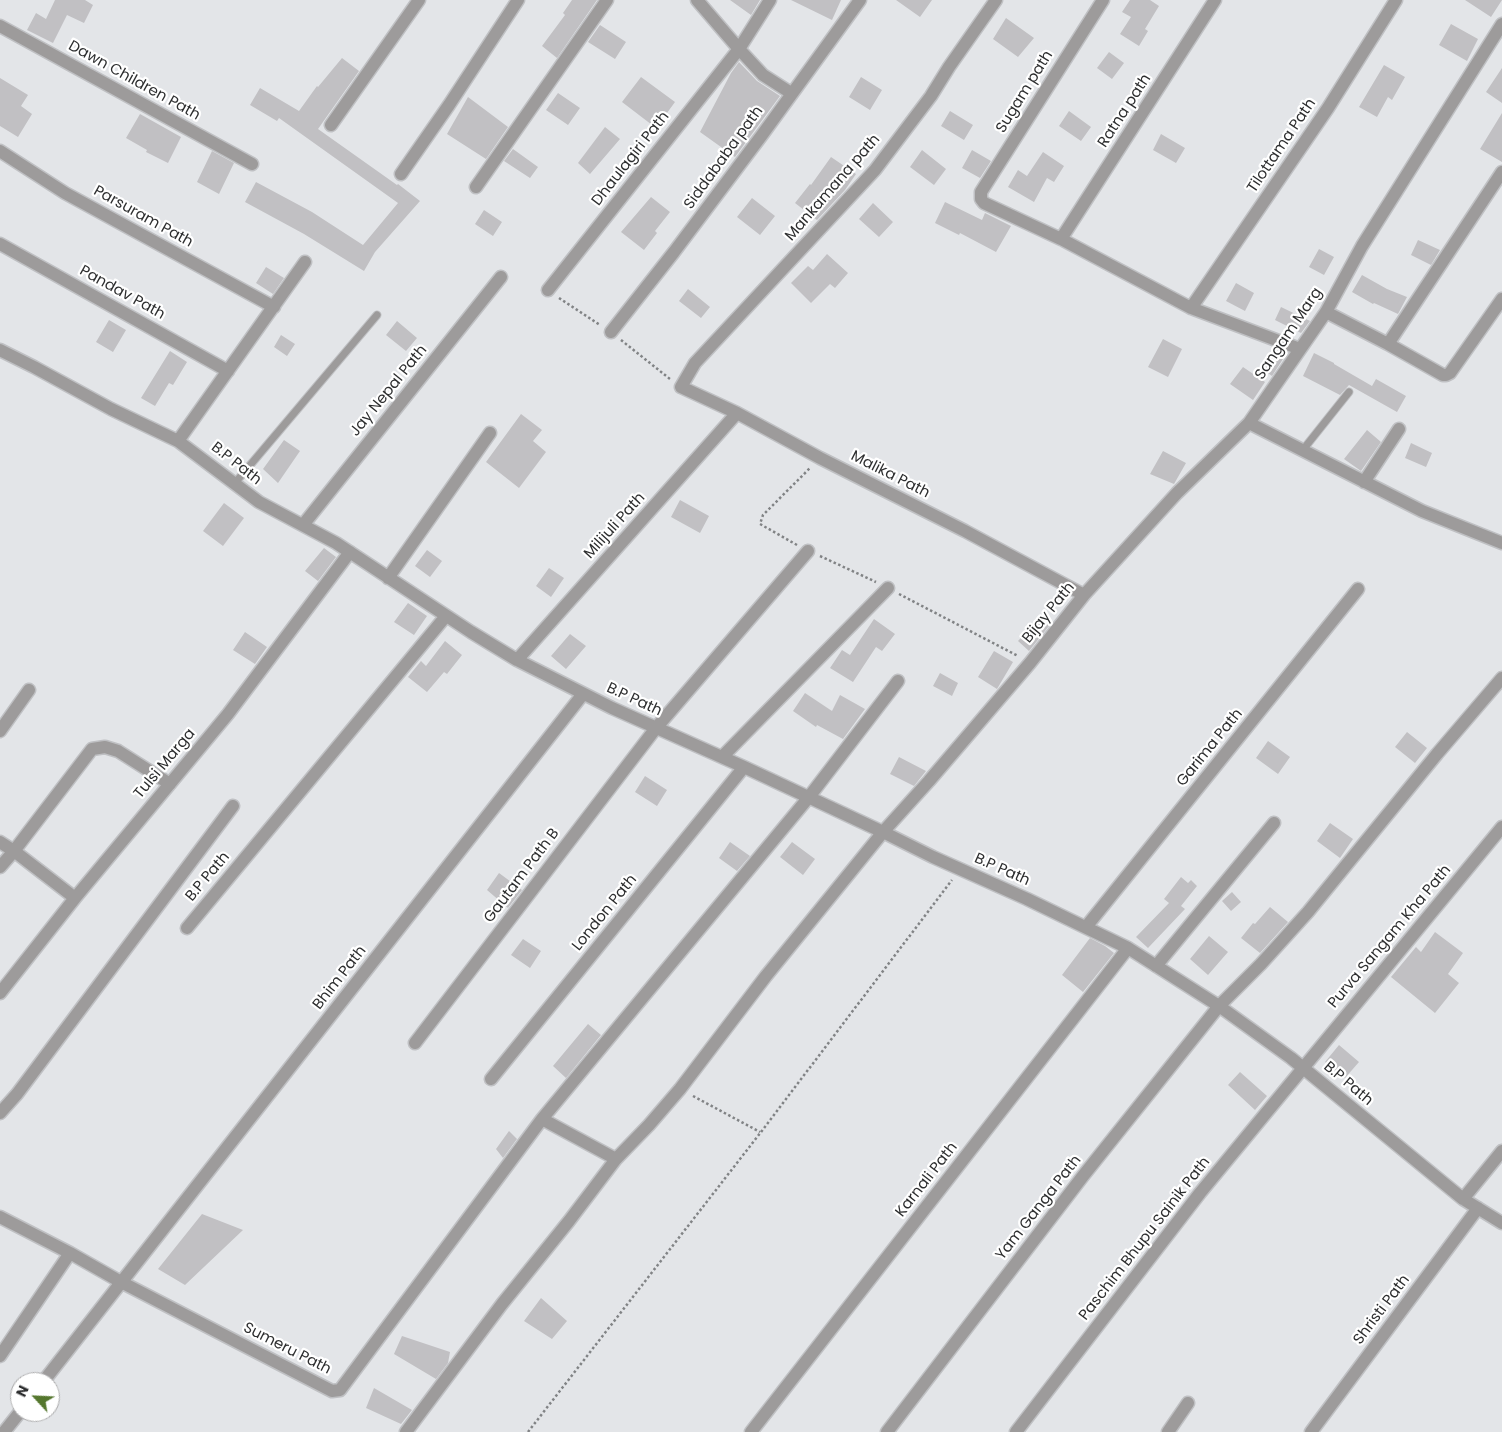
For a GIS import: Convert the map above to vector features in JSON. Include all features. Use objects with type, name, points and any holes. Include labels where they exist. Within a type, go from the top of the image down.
[{"type":"street","points":[[331,124],[419,0]]},
{"type":"street","points":[[401,174],[518,0]]},
{"type":"street","points":[[476,188],[607,0]]},
{"type":"street","points":[[697,0],[763,75],[791,93]]},
{"type":"street","name":"Dhaulagiri Path","points":[[548,290],[739,49],[770,0]]},
{"type":"street","name":"Siddababa path","points":[[611,332],[762,135],[860,0]]},
{"type":"street","name":"Mankamana path","points":[[681,387],[695,363],[875,170],[931,96],[996,0]]},
{"type":"street","name":"Sugam path","points":[[1061,239],[984,203],[981,199],[981,192],[1103,0]]},
{"type":"street","name":"Ratna path","points":[[1061,239],[1215,0]]},
{"type":"street","name":"Tilottama Path","points":[[1191,308],[1328,108],[1396,0]]},
{"type":"street","name":"Sangam Marg","points":[[1249,423],[1326,312],[1362,246],[1502,24]]},
{"type":"street","name":"Dawn Children Path","points":[[0,26],[252,164]]},
{"type":"street","name":"Parsuram Path","points":[[0,151],[65,193],[274,307]]},
{"type":"street","points":[[1388,344],[1502,172]]},
{"type":"street","points":[[1061,239],[1191,308],[1300,349]]},
{"type":"street","name":"Pandav Path","points":[[0,244],[228,371]]},
{"type":"street","points":[[178,441],[305,262]]},
{"type":"street","name":"Jay Nepal Path","points":[[303,525],[501,278]]},
{"type":"street","points":[[1326,312],[1446,376],[1502,299]]},
{"type":"street","name":"B.P Path","points":[[0,350],[111,410],[178,441],[259,502],[350,552],[446,616],[517,660],[583,694],[809,797],[1128,948],[1219,1006],[1303,1068],[1463,1199],[1501,1221]]},
{"type":"street","name":"Malika Path","points":[[681,387],[737,413],[1084,595]]},
{"type":"street","name":"Milijuli Path","points":[[517,660],[737,413]]},
{"type":"street","points":[[1249,423],[1422,511],[1502,543]]},
{"type":"street","name":"Bijay Path","points":[[406,1432],[502,1304],[569,1222],[616,1160],[680,1089],[772,968],[883,832],[1030,663],[1084,595],[1177,493],[1249,423]]},
{"type":"street","points":[[1364,482],[1399,430]]},
{"type":"street","points":[[388,578],[490,433]]},
{"type":"street","name":"Gautam Path B","points":[[415,1043],[656,728],[808,551]]},
{"type":"street","name":"Tulsi Marga","points":[[0,993],[75,898],[228,714],[350,552]]},
{"type":"street","points":[[722,757],[888,588]]},
{"type":"street","name":"Garima Path","points":[[1086,927],[1358,589]]},
{"type":"street","name":"B.P Path","points":[[187,928],[446,616]]},
{"type":"street","name":"Yam Ganga Path","points":[[887,1432],[1083,1176],[1219,1006],[1308,912],[1437,754],[1502,678]]},
{"type":"street","name":"Sumeru Path","points":[[0,1217],[332,1391],[340,1390],[542,1119],[809,797],[898,681]]},
{"type":"street","points":[[0,731],[29,690]]},
{"type":"street","name":"Bhim Path","points":[[51,1372],[583,694]]},
{"type":"street","points":[[0,867],[92,749],[105,747],[118,751],[170,784]]},
{"type":"street","name":"London Path","points":[[491,1079],[744,767]]},
{"type":"street","points":[[0,1114],[233,806]]},
{"type":"street","points":[[1156,966],[1274,823]]},
{"type":"street","name":"Purva Sangam Kha Path","points":[[1303,1068],[1502,827]]},
{"type":"street","points":[[0,842],[75,898]]},
{"type":"street","name":"Karnali Path","points":[[751,1432],[1128,948]]},
{"type":"street","name":"Paschim Bhupu Sainik Path","points":[[1016,1432],[1200,1193],[1303,1068]]},
{"type":"street","points":[[542,1119],[616,1160]]},
{"type":"street","points":[[1463,1199],[1502,1151]]},
{"type":"street","name":"Shristi Path","points":[[1311,1432],[1478,1208]]},
{"type":"street","points":[[0,1356],[70,1253]]},
{"type":"street","points":[[1168,1432],[1188,1403]]},
{"type":"street","points":[[4,1432],[12,1422]]},
{"type":"lane","points":[[235,483],[377,315]]},
{"type":"lane","points":[[1302,451],[1349,392]]},
{"type":"path","points":[[820,458],[763,515],[760,524],[808,551],[888,588],[1030,663]]},
{"type":"path","points":[[528,1432],[761,1132],[960,869]]},
{"type":"path","points":[[680,1089],[761,1132]]},
{"type":"building","points":[[55,0],[85,0],[93,5],[84,23],[67,15],[53,43],[27,30],[36,13],[46,19]]},
{"type":"building","points":[[572,0],[597,0],[557,58],[542,46],[565,15],[563,13]]},
{"type":"building","points":[[730,0],[760,0],[751,15]]},
{"type":"building","points":[[791,0],[841,0],[832,20]]},
{"type":"building","points":[[896,0],[932,0],[920,17]]},
{"type":"building","points":[[1130,0],[1150,0],[1159,6],[1145,29],[1148,31],[1139,46],[1120,34],[1131,17],[1122,12]]},
{"type":"building","points":[[1465,0],[1502,0],[1491,17]]},
{"type":"building","points":[[1006,18],[1034,38],[1018,57],[993,39]]},
{"type":"building","points":[[1451,24],[1478,39],[1467,61],[1439,45]]},
{"type":"building","points":[[600,25],[626,42],[615,59],[588,42]]},
{"type":"building","points":[[1109,52],[1124,63],[1112,79],[1097,68]]},
{"type":"building","points":[[342,58],[359,71],[318,129],[420,201],[375,252],[364,271],[304,234],[245,202],[256,182],[312,212],[363,245],[398,203],[279,118],[277,121],[250,105],[260,88],[299,111],[317,86]]},
{"type":"building","points":[[739,62],[757,81],[780,96],[735,157],[700,132],[731,73]]},
{"type":"building","points":[[1384,65],[1405,77],[1392,100],[1388,97],[1377,117],[1359,107]]},
{"type":"building","points":[[1502,68],[1502,103],[1486,92]]},
{"type":"building","points":[[641,77],[675,102],[656,128],[622,102]]},
{"type":"building","points":[[861,77],[882,90],[870,110],[849,97]]},
{"type":"building","points":[[0,78],[28,95],[21,106],[32,114],[18,137],[0,126]]},
{"type":"building","points":[[558,93],[580,108],[568,125],[546,110]]},
{"type":"building","points":[[468,97],[508,127],[486,159],[447,134]]},
{"type":"building","points":[[950,111],[973,125],[964,140],[941,126]]},
{"type":"building","points":[[1069,111],[1091,127],[1081,141],[1059,126]]},
{"type":"building","points":[[1502,113],[1502,162],[1480,149]]},
{"type":"building","points":[[140,114],[181,137],[168,163],[146,152],[147,150],[126,138]]},
{"type":"building","points":[[605,127],[620,139],[590,174],[578,163]]},
{"type":"building","points":[[1161,134],[1185,148],[1176,163],[1153,150]]},
{"type":"building","points":[[513,149],[538,167],[530,178],[504,161]]},
{"type":"building","points":[[922,150],[946,169],[934,185],[910,167]]},
{"type":"building","points":[[972,150],[991,161],[980,178],[962,168]]},
{"type":"building","points":[[212,151],[234,163],[219,194],[197,182]]},
{"type":"building","points":[[1043,152],[1064,166],[1054,182],[1047,178],[1034,202],[1008,187],[1018,170],[1027,176]]},
{"type":"building","points":[[831,157],[856,174],[845,190],[817,220],[795,203],[811,185]]},
{"type":"building","points":[[651,197],[670,212],[655,231],[657,233],[644,250],[621,232]]},
{"type":"building","points":[[752,198],[775,216],[760,235],[737,217]]},
{"type":"building","points":[[945,202],[982,220],[985,213],[1011,226],[996,252],[960,233],[959,235],[935,223]]},
{"type":"building","points":[[873,203],[893,222],[879,237],[859,219]]},
{"type":"building","points":[[484,210],[502,222],[493,236],[475,224]]},
{"type":"building","points":[[1418,240],[1440,250],[1431,265],[1411,255]]},
{"type":"building","points":[[1319,249],[1334,257],[1324,275],[1309,267]]},
{"type":"building","points":[[827,254],[848,273],[835,288],[830,284],[811,303],[791,283],[808,266],[813,270]]},
{"type":"building","points":[[266,267],[284,278],[273,294],[256,283]]},
{"type":"building","points":[[1362,275],[1387,289],[1407,297],[1398,314],[1373,304],[1352,292]]},
{"type":"building","points":[[1236,283],[1254,293],[1245,311],[1226,301]]},
{"type":"building","points":[[688,289],[710,307],[701,318],[679,301]]},
{"type":"building","points":[[1281,307],[1310,321],[1301,333],[1275,320]]},
{"type":"building","points":[[109,320],[126,330],[113,352],[96,342]]},
{"type":"building","points":[[397,321],[417,338],[406,351],[386,335]]},
{"type":"building","points":[[281,335],[295,344],[287,356],[274,347]]},
{"type":"building","points":[[1163,339],[1182,349],[1168,377],[1148,367]]},
{"type":"building","points":[[170,351],[187,362],[173,385],[169,383],[155,406],[141,398]]},
{"type":"building","points":[[1274,352],[1283,359],[1272,376],[1262,369]]},
{"type":"building","points":[[1314,353],[1372,386],[1376,379],[1406,396],[1397,412],[1349,385],[1340,395],[1303,376]]},
{"type":"building","points":[[1243,367],[1265,382],[1253,400],[1230,384]]},
{"type":"building","points":[[521,414],[542,430],[533,441],[546,452],[519,488],[486,462]]},
{"type":"building","points":[[1367,430],[1381,442],[1361,471],[1344,459]]},
{"type":"building","points":[[284,440],[300,451],[278,483],[263,469]]},
{"type":"building","points":[[1411,443],[1432,453],[1426,467],[1405,458]]},
{"type":"building","points":[[1163,451],[1186,463],[1174,484],[1150,474]]},
{"type":"building","points":[[680,500],[709,516],[700,533],[671,517]]},
{"type":"building","points":[[224,503],[244,518],[223,546],[203,531]]},
{"type":"building","points":[[324,548],[336,557],[318,581],[305,571]]},
{"type":"building","points":[[427,550],[442,561],[430,577],[415,566]]},
{"type":"building","points":[[549,568],[564,578],[551,597],[536,586]]},
{"type":"building","points":[[408,603],[427,616],[414,635],[394,622]]},
{"type":"building","points":[[1040,617],[1049,626],[1029,651],[1018,641]]},
{"type":"building","points":[[874,619],[895,634],[882,651],[876,647],[853,682],[830,668],[842,650],[850,655]]},
{"type":"building","points":[[245,632],[267,647],[255,664],[233,650]]},
{"type":"building","points":[[570,634],[586,646],[566,669],[551,656]]},
{"type":"building","points":[[445,641],[462,655],[447,674],[444,672],[427,692],[408,677],[421,661],[426,666]]},
{"type":"building","points":[[994,651],[1013,662],[997,689],[978,677]]},
{"type":"building","points":[[940,673],[958,683],[952,696],[933,686]]},
{"type":"building","points":[[805,693],[832,711],[840,695],[865,709],[843,739],[817,725],[816,727],[793,711]]},
{"type":"building","points":[[1407,732],[1427,748],[1415,763],[1395,747]]},
{"type":"building","points":[[1268,741],[1290,757],[1278,774],[1256,758]]},
{"type":"building","points":[[899,757],[926,771],[914,786],[890,774]]},
{"type":"building","points":[[645,776],[667,790],[657,806],[635,792]]},
{"type":"building","points":[[1330,823],[1353,839],[1340,858],[1317,841]]},
{"type":"building","points":[[730,842],[750,856],[737,871],[719,858]]},
{"type":"building","points":[[792,842],[815,859],[803,875],[780,857]]},
{"type":"building","points":[[499,873],[522,890],[508,908],[487,890]]},
{"type":"building","points":[[1181,877],[1188,883],[1191,880],[1197,886],[1181,906],[1185,909],[1148,948],[1136,937],[1169,903],[1164,899]]},
{"type":"building","points":[[1232,892],[1241,902],[1231,911],[1222,901]]},
{"type":"building","points":[[1270,907],[1288,922],[1260,953],[1241,938]]},
{"type":"building","points":[[1435,932],[1463,953],[1448,974],[1459,983],[1435,1013],[1391,977],[1416,947],[1421,952]]},
{"type":"building","points":[[1209,936],[1228,952],[1208,975],[1190,959]]},
{"type":"building","points":[[1090,938],[1114,953],[1083,992],[1062,975]]},
{"type":"building","points":[[523,939],[541,951],[530,968],[511,955]]},
{"type":"building","points":[[588,1024],[601,1035],[566,1078],[553,1066]]},
{"type":"building","points":[[1339,1045],[1359,1062],[1345,1078],[1325,1062]]},
{"type":"building","points":[[1240,1072],[1267,1096],[1255,1110],[1228,1085]]},
{"type":"building","points":[[509,1131],[517,1139],[503,1158],[496,1149]]},
{"type":"building","points":[[202,1214],[243,1230],[185,1285],[158,1269]]},
{"type":"building","points":[[541,1298],[567,1321],[552,1339],[524,1321]]},
{"type":"building","points":[[402,1336],[450,1352],[448,1363],[436,1379],[394,1354]]},
{"type":"building","points":[[374,1388],[412,1410],[401,1424],[366,1408]]}]
